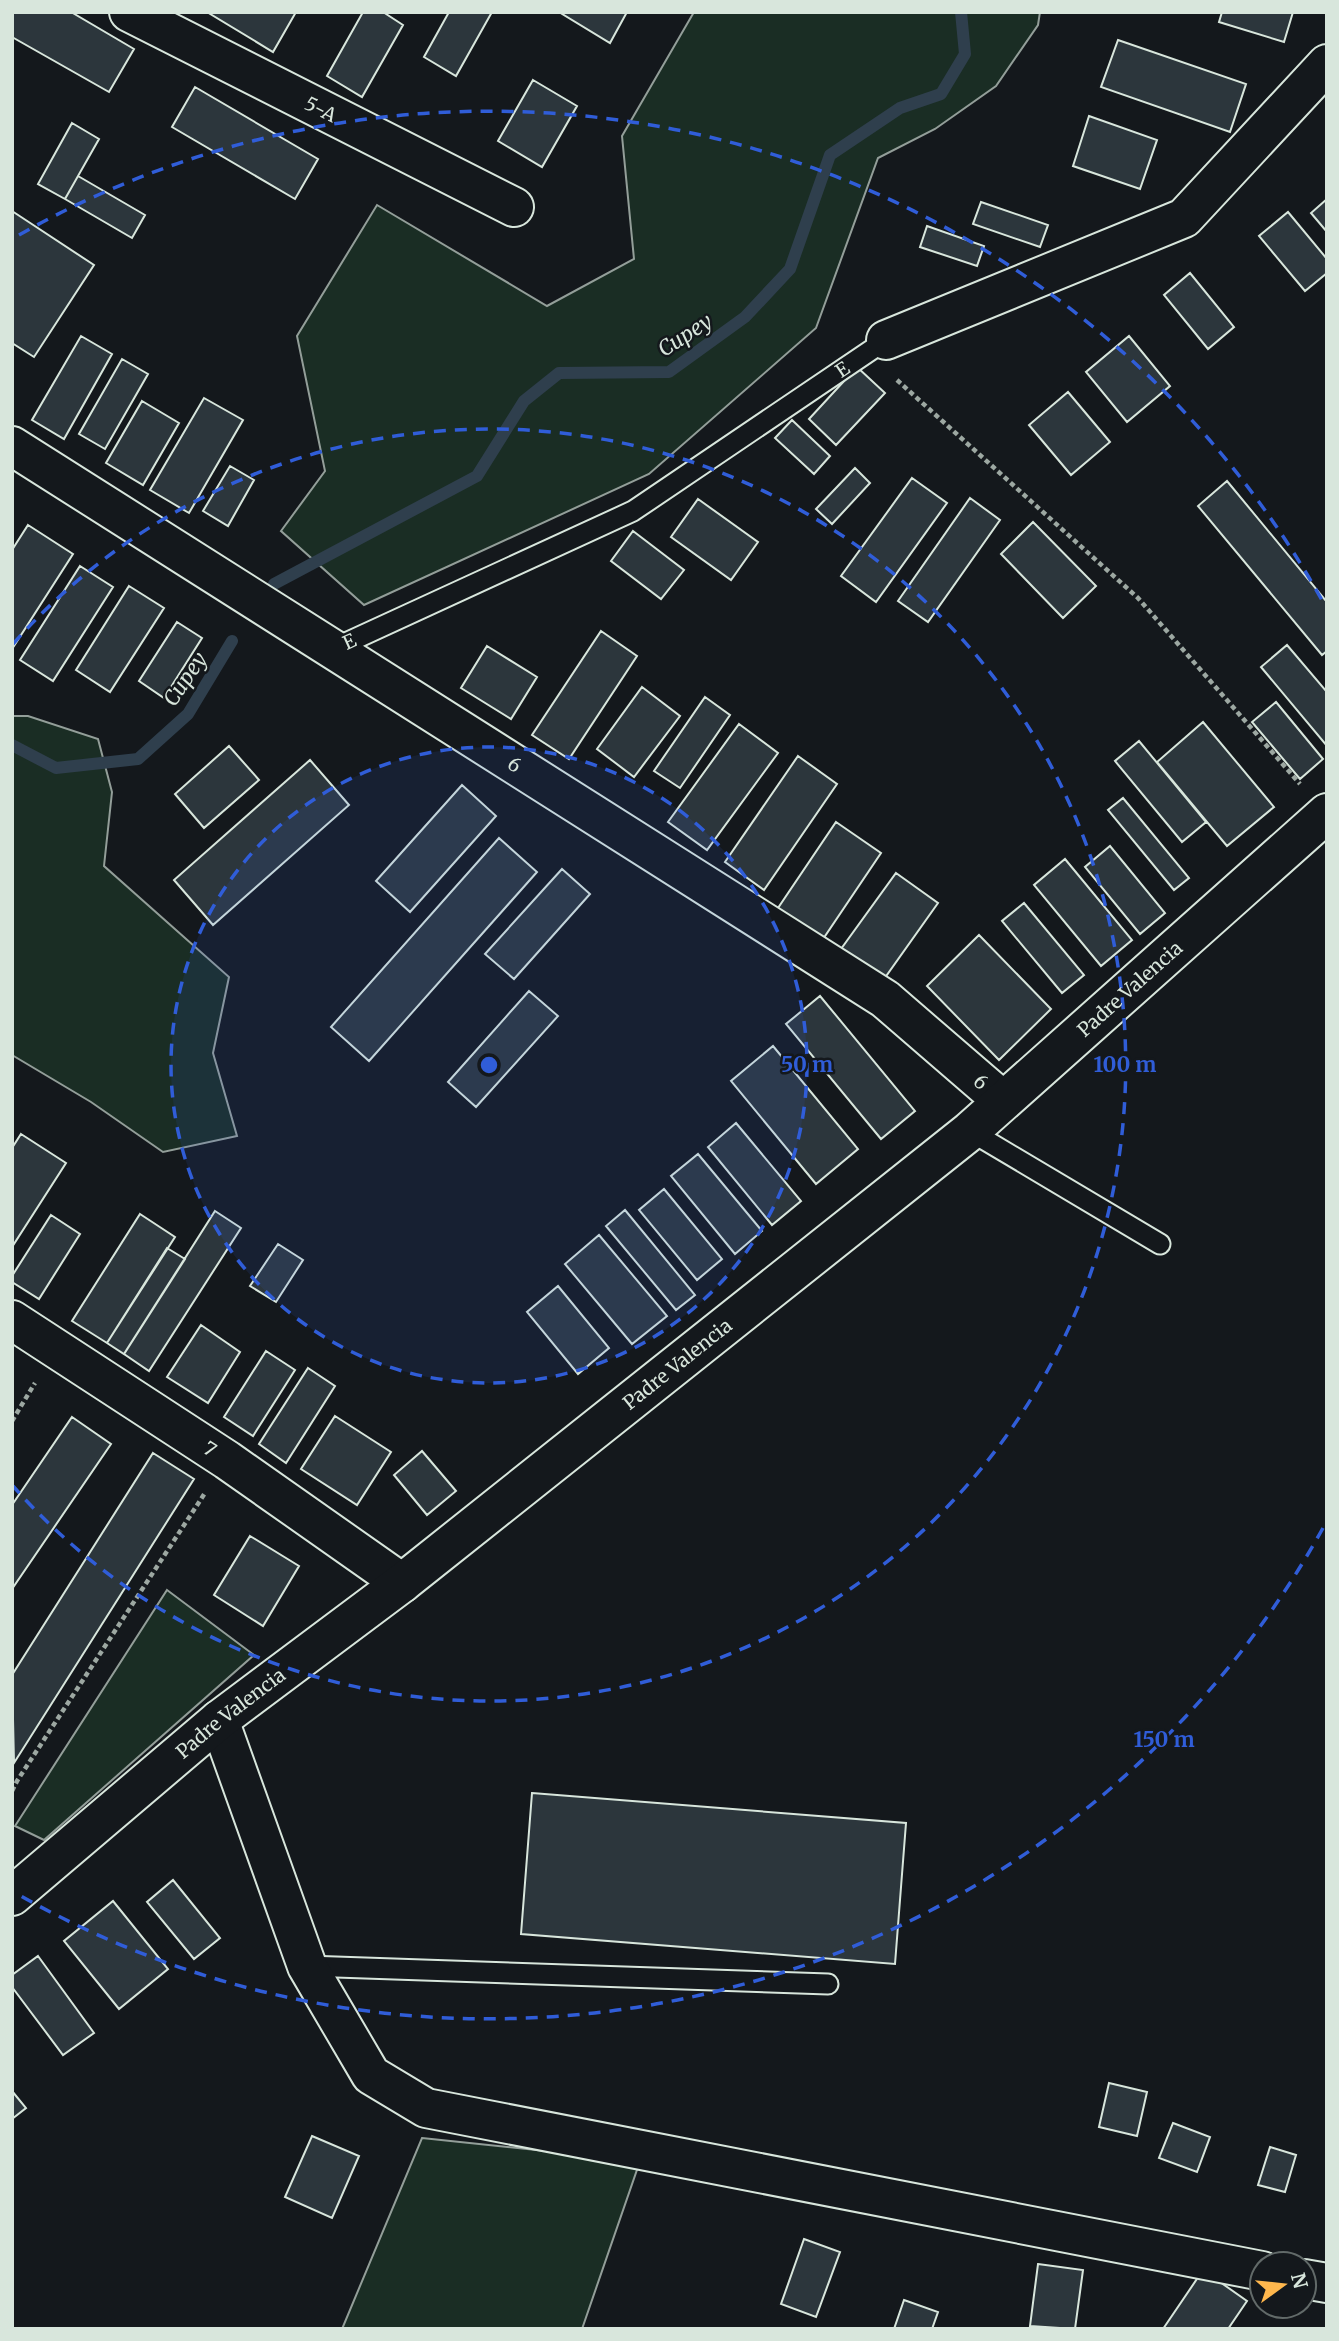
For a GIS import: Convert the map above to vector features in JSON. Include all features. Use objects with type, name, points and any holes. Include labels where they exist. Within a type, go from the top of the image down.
[{"type":"street","name":"5-A","points":[[129,12],[167,21],[514,207]]},
{"type":"street","name":"E","points":[[877,347],[1184,218],[1327,64]]},
{"type":"street","name":"6","points":[[12,446],[885,999],[1002,1100]]},
{"type":"street","name":"Padre Valencia","points":[[18,1884],[219,1720],[402,1583],[970,1131],[1326,814]]},
{"type":"street","name":"7","points":[[12,1320],[227,1460],[402,1583]]},
{"type":"street","points":[[219,1720],[307,1966],[371,2075],[426,2108],[1248,2268]]},
{"type":"lane","name":"E","points":[[333,649],[633,512],[877,347]]},
{"type":"lane","points":[[970,1131],[1160,1244]]},
{"type":"lane","points":[[307,1966],[828,1984]]},
{"type":"path","points":[[877,347],[1138,598],[1326,814]]},
{"type":"path","points":[[12,1791],[227,1460]]},
{"type":"green space","points":[[694,12],[1040,12],[1038,25],[996,86],[935,129],[878,158],[816,328],[649,474],[364,605],[281,531],[325,471],[297,336],[377,205],[547,306],[634,259],[622,136]]},
{"type":"green space","points":[[12,716],[28,716],[98,739],[112,792],[104,866],[229,977],[213,1053],[237,1136],[163,1152],[91,1102],[12,1055]]},
{"type":"green space","points":[[167,1590],[254,1655],[44,1840],[15,1826]]},
{"type":"green space","points":[[422,2138],[640,2161],[582,2329],[342,2329]]},
{"type":"building","points":[[12,12],[71,12],[134,49],[109,92],[12,37]]},
{"type":"building","points":[[207,12],[296,12],[273,52]]},
{"type":"building","points":[[363,12],[383,12],[403,25],[362,97],[327,76]]},
{"type":"building","points":[[449,12],[492,12],[456,76],[424,57]]},
{"type":"building","points":[[559,12],[627,12],[610,43]]},
{"type":"building","points":[[1222,12],[1293,12],[1284,42],[1219,22]]},
{"type":"building","points":[[1118,40],[1246,84],[1230,132],[1101,87]]},
{"type":"building","points":[[533,80],[577,106],[542,167],[498,141]]},
{"type":"building","points":[[195,87],[318,159],[295,199],[172,127]]},
{"type":"building","points":[[1089,116],[1157,140],[1140,189],[1073,166]]},
{"type":"building","points":[[72,123],[99,139],[65,199],[38,184]]},
{"type":"building","points":[[78,176],[145,215],[132,238],[65,199]]},
{"type":"building","points":[[1327,199],[1327,232],[1311,213]]},
{"type":"building","points":[[981,202],[1048,225],[1040,247],[973,224]]},
{"type":"building","points":[[12,211],[94,265],[34,357],[12,343]]},
{"type":"building","points":[[1288,212],[1327,259],[1327,273],[1305,291],[1259,236]]},
{"type":"building","points":[[927,226],[984,246],[977,266],[920,247]]},
{"type":"building","points":[[1190,273],[1234,327],[1208,349],[1164,295]]},
{"type":"building","points":[[81,336],[112,354],[64,439],[32,420]]},
{"type":"building","points":[[1129,336],[1170,386],[1127,422],[1086,372]]},
{"type":"building","points":[[122,359],[148,374],[105,449],[79,434]]},
{"type":"building","points":[[857,367],[885,393],[836,445],[809,419]]},
{"type":"building","points":[[1068,392],[1110,442],[1071,475],[1029,425]]},
{"type":"building","points":[[204,398],[243,420],[189,513],[150,490]]},
{"type":"building","points":[[142,401],[179,423],[143,485],[106,463]]},
{"type":"building","points":[[792,420],[830,456],[814,474],[775,438]]},
{"type":"building","points":[[230,466],[254,480],[228,526],[203,511]]},
{"type":"building","points":[[855,468],[870,483],[832,524],[816,509]]},
{"type":"building","points":[[912,478],[947,503],[876,602],[841,576]]},
{"type":"building","points":[[1227,481],[1327,602],[1327,651],[1322,655],[1198,506]]},
{"type":"building","points":[[970,498],[1000,520],[928,622],[898,601]]},
{"type":"building","points":[[698,499],[758,542],[731,580],[671,537]]},
{"type":"building","points":[[1033,522],[1096,586],[1063,618],[1001,554]]},
{"type":"building","points":[[28,525],[73,554],[12,649],[12,550]]},
{"type":"building","points":[[633,531],[684,570],[661,599],[611,561]]},
{"type":"building","points":[[80,566],[113,587],[53,681],[20,660]]},
{"type":"building","points":[[129,586],[164,608],[110,692],[76,670]]},
{"type":"building","points":[[177,622],[202,638],[164,698],[139,681]]},
{"type":"building","points":[[601,631],[637,656],[569,759],[532,735]]},
{"type":"building","points":[[1287,645],[1327,692],[1327,746],[1261,667]]},
{"type":"building","points":[[487,646],[537,677],[511,719],[461,688]]},
{"type":"building","points":[[642,687],[680,716],[634,777],[597,749]]},
{"type":"building","points":[[705,697],[730,715],[680,788],[654,771]]},
{"type":"building","points":[[1276,702],[1323,759],[1300,779],[1252,722]]},
{"type":"building","points":[[1203,722],[1274,807],[1227,846],[1157,762]]},
{"type":"building","points":[[739,724],[778,753],[707,850],[668,822]]},
{"type":"building","points":[[1139,741],[1206,822],[1182,842],[1115,761]]},
{"type":"building","points":[[229,746],[259,780],[204,828],[175,794]]},
{"type":"building","points":[[798,756],[837,784],[764,890],[725,862]]},
{"type":"building","points":[[310,760],[349,805],[213,925],[174,880]]},
{"type":"building","points":[[462,785],[496,816],[410,912],[376,881]]},
{"type":"building","points":[[1123,798],[1189,878],[1174,890],[1108,810]]},
{"type":"building","points":[[836,822],[881,853],[821,942],[776,911]]},
{"type":"building","points":[[499,838],[537,872],[369,1061],[331,1027]]},
{"type":"building","points":[[1110,846],[1165,913],[1140,934],[1085,867]]},
{"type":"building","points":[[1065,859],[1132,940],[1101,966],[1034,885]]},
{"type":"building","points":[[562,869],[590,894],[514,979],[485,954]]},
{"type":"building","points":[[896,873],[938,903],[884,979],[841,949]]},
{"type":"building","points":[[1024,903],[1084,975],[1062,993],[1002,921]]},
{"type":"building","points":[[979,935],[1051,1009],[999,1060],[927,986]]},
{"type":"building","points":[[529,991],[558,1016],[476,1107],[448,1082]]},
{"type":"building","points":[[820,996],[915,1111],[881,1139],[786,1024]]},
{"type":"building","points":[[773,1046],[858,1149],[816,1184],[731,1081]]},
{"type":"building","points":[[736,1123],[801,1201],[772,1225],[708,1147]]},
{"type":"building","points":[[21,1134],[66,1163],[12,1247],[12,1148]]},
{"type":"building","points":[[698,1154],[762,1231],[735,1254],[671,1176]]},
{"type":"building","points":[[664,1189],[722,1259],[697,1280],[639,1210]]},
{"type":"building","points":[[625,1210],[695,1295],[676,1310],[606,1226]]},
{"type":"building","points":[[215,1211],[241,1228],[149,1371],[124,1354]]},
{"type":"building","points":[[140,1214],[175,1237],[107,1343],[72,1321]]},
{"type":"building","points":[[51,1215],[80,1234],[39,1299],[12,1282],[12,1276]]},
{"type":"building","points":[[599,1235],[667,1316],[632,1344],[565,1264]]},
{"type":"building","points":[[278,1244],[303,1260],[276,1302],[250,1286]]},
{"type":"building","points":[[167,1248],[185,1259],[124,1354],[107,1343]]},
{"type":"building","points":[[558,1286],[609,1348],[578,1374],[527,1312]]},
{"type":"building","points":[[201,1325],[240,1352],[208,1403],[167,1377]]},
{"type":"building","points":[[266,1351],[295,1370],[253,1436],[224,1417]]},
{"type":"building","points":[[308,1368],[335,1386],[286,1463],[259,1444]]},
{"type":"building","points":[[335,1416],[391,1452],[357,1505],[301,1469]]},
{"type":"building","points":[[72,1417],[111,1444],[12,1589],[12,1505]]},
{"type":"building","points":[[422,1451],[456,1491],[427,1515],[394,1475]]},
{"type":"building","points":[[153,1453],[194,1479],[14,1763],[12,1675]]},
{"type":"building","points":[[250,1536],[299,1566],[263,1626],[214,1595]]},
{"type":"building","points":[[532,1793],[906,1823],[895,1964],[521,1934]]},
{"type":"building","points":[[173,1880],[220,1938],[194,1959],[147,1902]]},
{"type":"building","points":[[113,1901],[168,1969],[119,2009],[64,1941]]},
{"type":"building","points":[[38,1956],[94,2033],[63,2055],[12,1987],[12,1975]]},
{"type":"building","points":[[1109,2083],[1147,2092],[1137,2136],[1099,2127]]},
{"type":"building","points":[[12,2091],[26,2108],[12,2119]]},
{"type":"building","points":[[1173,2123],[1210,2137],[1197,2172],[1159,2158]]},
{"type":"building","points":[[312,2136],[359,2156],[332,2218],[285,2197]]},
{"type":"building","points":[[1270,2147],[1296,2155],[1285,2192],[1258,2185]]},
{"type":"building","points":[[804,2239],[840,2252],[816,2317],[781,2304]]},
{"type":"building","points":[[1038,2264],[1083,2270],[1075,2329],[1030,2326]]},
{"type":"building","points":[[1203,2270],[1247,2301],[1228,2329],[1163,2329]]},
{"type":"building","points":[[904,2300],[938,2312],[932,2329],[894,2329]]},
{"type":"waterway","name":"Cupey","points":[[274,584],[477,476],[524,401],[559,373],[669,372],[745,317],[790,269],[830,155],[900,108],[941,94],[965,54],[961,12]]},
{"type":"waterway","name":"Cupey","points":[[12,745],[56,768],[138,759],[188,714],[232,641]]}]
